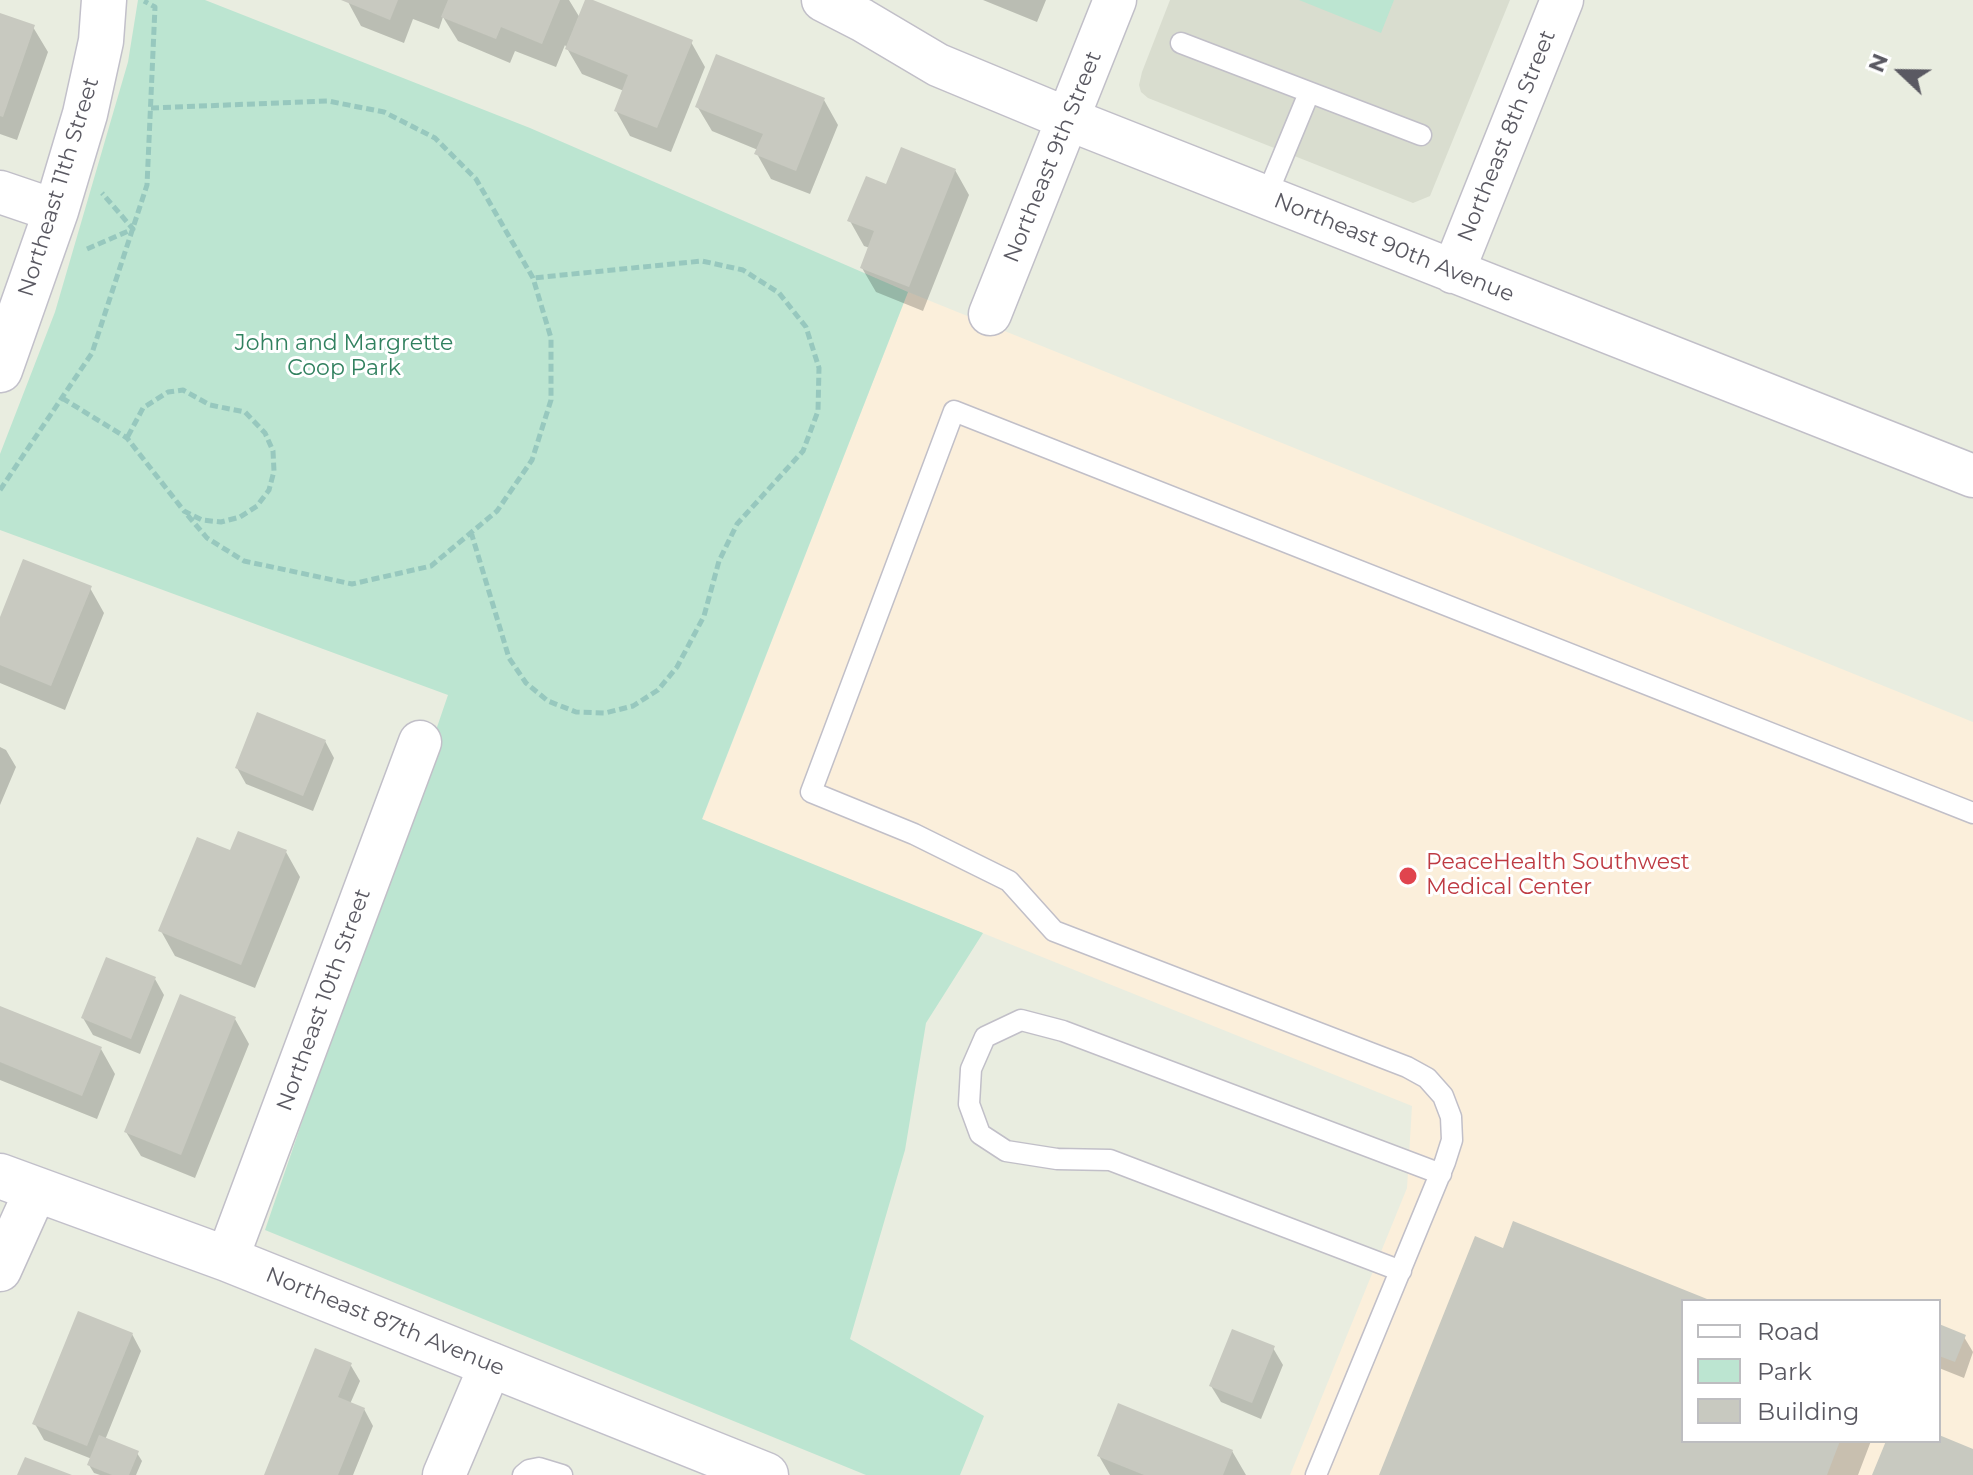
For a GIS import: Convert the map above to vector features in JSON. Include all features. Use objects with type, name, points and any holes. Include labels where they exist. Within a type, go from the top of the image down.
[{"type":"main road","name":"Northeast 11th Street","points":[[0,370],[56,211],[85,114],[101,41],[104,0]]},
{"type":"main road","name":"Northeast 87th Avenue","points":[[18,1183],[227,1259],[491,1364],[716,1466],[766,1475]]},
{"type":"street","name":"Northeast 90th Avenue","points":[[823,0],[938,65],[1068,119],[1973,476]]},
{"type":"street","name":"Northeast 9th Street","points":[[990,314],[1115,0]]},
{"type":"street","name":"Northeast 8th Street","points":[[1453,272],[1562,0]]},
{"type":"street","points":[[0,192],[56,211]]},
{"type":"street","name":"Northeast 10th Street","points":[[227,1259],[420,742]]},
{"type":"street","points":[[0,1270],[18,1183]]},
{"type":"street","points":[[444,1475],[491,1364]]},
{"type":"lane","points":[[1181,43],[1421,135]]},
{"type":"lane","points":[[1266,197],[1309,93]]},
{"type":"lane","points":[[1316,1475],[1441,1174],[1452,1140],[1451,1117],[1443,1096],[1427,1078],[1407,1067],[1054,931],[1009,881],[914,834],[811,792],[954,411],[1973,813]]},
{"type":"lane","points":[[1401,1271],[1110,1160],[1057,1159],[1006,1151],[980,1134],[969,1104],[971,1069],[985,1037],[1021,1020],[1063,1031],[1441,1174]]},
{"type":"lane","points":[[523,1475],[539,1468],[562,1475]]},
{"type":"path","points":[[0,490],[92,353],[147,185],[155,7],[143,0]]},
{"type":"path","points":[[62,398],[127,438],[207,538],[244,561],[352,584],[431,566],[497,511],[532,460],[551,400],[551,338],[533,278],[476,179],[435,138],[384,112],[328,101],[151,108]]},
{"type":"path","points":[[471,532],[509,658],[526,683],[548,701],[576,712],[605,713],[633,706],[658,690],[677,667],[704,616],[719,561],[737,524],[803,451],[818,411],[819,368],[806,327],[779,293],[743,270],[702,261],[533,278]]},
{"type":"path","points":[[127,438],[143,408],[168,392],[183,390],[210,405],[245,412],[265,433],[273,451],[274,471],[269,490],[257,506],[240,517],[221,522],[202,520],[184,511]]},
{"type":"shaded area","points":[[1170,0],[1510,0],[1430,196],[1413,203],[1148,98],[1139,85]]},
{"type":"shaded area","name":"PeaceHealth Southwest Medical Center","points":[[908,292],[1973,722],[1973,1475],[1290,1475],[1407,1188],[1412,1106],[702,820]]},
{"type":"green space","name":"John and Margrette Coop Park","points":[[138,0],[205,0],[530,128],[908,292],[702,819],[983,933],[926,1023],[905,1150],[850,1339],[984,1416],[960,1475],[866,1475],[265,1230],[448,695],[0,530],[0,454],[55,312],[128,62]]},
{"type":"green space","points":[[1299,0],[1394,0],[1381,33]]},
{"type":"building","points":[[341,0],[398,0],[390,20]]},
{"type":"building","points":[[448,0],[560,0],[542,44],[501,27],[496,39],[441,17]]},
{"type":"building","points":[[585,0],[593,0],[693,40],[657,128],[614,111],[628,75],[565,49]]},
{"type":"building","points":[[0,13],[35,25],[3,117],[0,116]]},
{"type":"building","points":[[716,54],[825,98],[796,171],[754,154],[763,134],[695,107]]},
{"type":"building","points":[[901,147],[956,169],[909,287],[860,268],[874,231],[847,221],[866,176],[886,184]]},
{"type":"building","points":[[23,559],[92,586],[51,686],[0,665],[0,617]]},
{"type":"building","points":[[257,712],[326,740],[303,796],[235,768]]},
{"type":"building","points":[[238,831],[287,850],[241,965],[158,931],[197,837],[230,850]]},
{"type":"building","points":[[106,957],[156,977],[131,1039],[81,1018]]},
{"type":"building","points":[[180,994],[236,1017],[181,1155],[124,1132]]},
{"type":"building","points":[[0,1006],[102,1047],[82,1096],[0,1062]]},
{"type":"building","points":[[1513,1221],[1707,1299],[1681,1299],[1681,1443],[1839,1443],[1827,1475],[1379,1475],[1475,1236],[1503,1248]]},
{"type":"building","points":[[78,1311],[133,1333],[87,1446],[32,1424]]},
{"type":"building","points":[[1941,1325],[1966,1335],[1955,1362],[1941,1357]]},
{"type":"building","points":[[1232,1329],[1275,1346],[1252,1403],[1209,1386]]},
{"type":"building","points":[[315,1348],[352,1363],[338,1397],[365,1408],[338,1475],[264,1475]]},
{"type":"building","points":[[1118,1403],[1233,1450],[1223,1475],[1144,1475],[1097,1456]]},
{"type":"building","points":[[99,1435],[139,1451],[129,1475],[112,1475],[87,1465]]},
{"type":"building","points":[[1941,1436],[1973,1449],[1973,1475],[1872,1475],[1885,1443],[1941,1443]]},
{"type":"building","points":[[25,1457],[72,1475],[17,1475]]},
{"type":"place","name":"PeaceHealth Southwest Medical Center","points":[[1408,876]]}]
